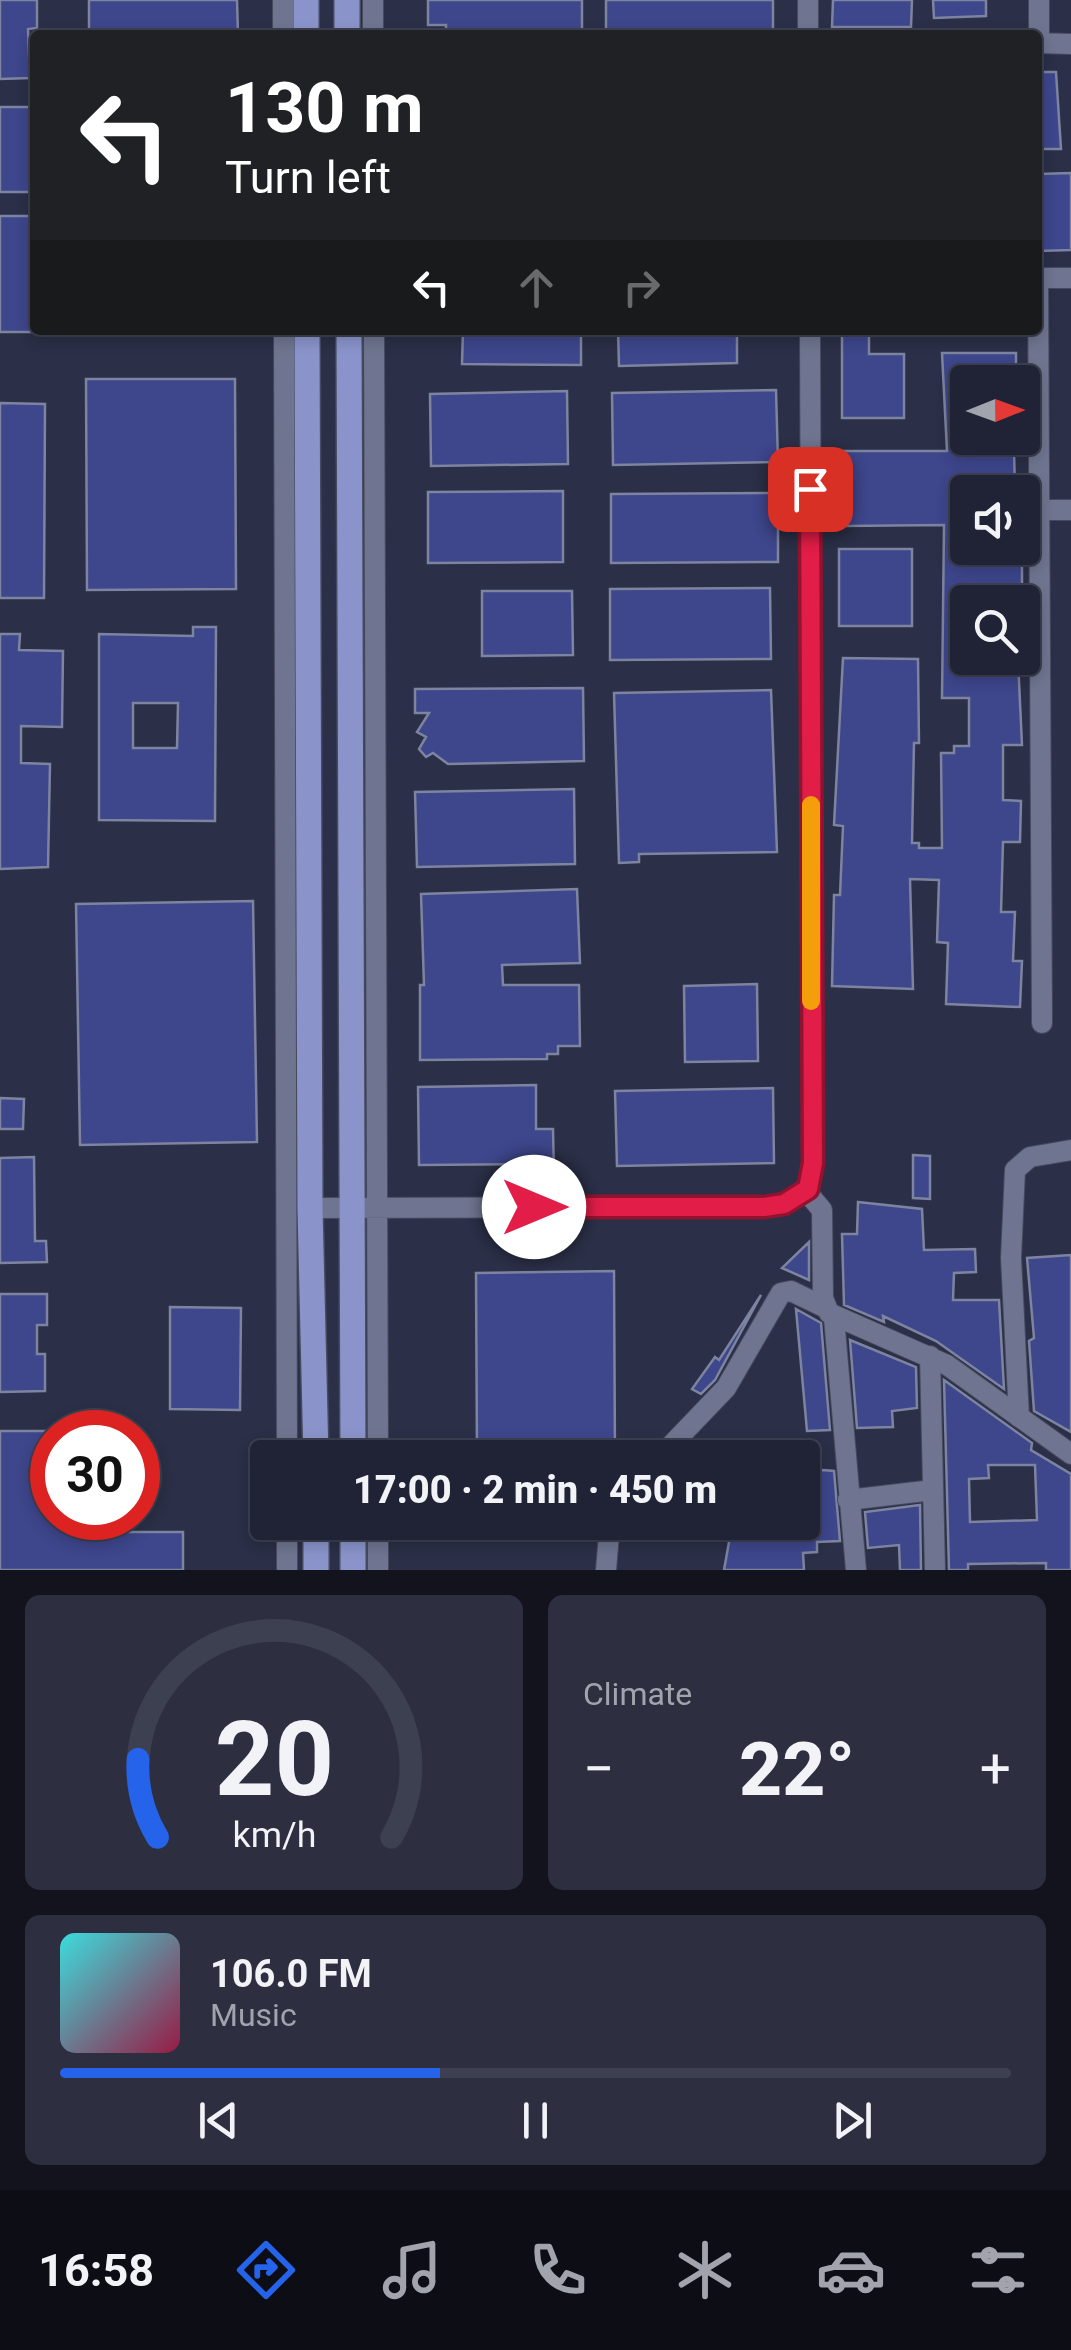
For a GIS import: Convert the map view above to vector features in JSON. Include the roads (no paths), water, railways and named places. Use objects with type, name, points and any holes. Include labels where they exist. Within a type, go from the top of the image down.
[{"type":"main road","points":[[306,0],[306,30]]},
{"type":"main road","points":[[347,0],[347,30]]},
{"type":"main road","points":[[307,335],[310,1208],[316,1440]]},
{"type":"main road","points":[[348,335],[365,1207],[353,1440]]},
{"type":"main road","points":[[316,1540],[316,1570]]},
{"type":"main road","points":[[353,1540],[353,1570]]},
{"type":"street","points":[[283,0],[283,30]]},
{"type":"street","points":[[373,0],[373,30]]},
{"type":"street","points":[[808,0],[808,30]]},
{"type":"street","points":[[1038,30],[1039,0]]},
{"type":"street","points":[[1042,44],[1071,44]]},
{"type":"street","points":[[1042,278],[1071,278]]},
{"type":"street","points":[[284,335],[287,1440]]},
{"type":"street","points":[[374,335],[365,1207],[377,1440]]},
{"type":"street","points":[[310,1208],[764,1207],[784,1204],[806,1191],[813,1163],[810,335]]},
{"type":"street","points":[[1038,335],[1040,475]]},
{"type":"street","points":[[1042,1023],[1040,510],[1071,510]]},
{"type":"street","points":[[1019,1417],[1011,1258],[1014,1180],[1020,1162],[1071,1150]]},
{"type":"street","points":[[806,1191],[822,1210],[856,1570]]},
{"type":"street","points":[[677,1440],[726,1388],[781,1293],[792,1291],[829,1312],[930,1356],[1071,1454]]},
{"type":"street","points":[[930,1356],[934,1570]]},
{"type":"street","points":[[848,1500],[933,1490]]},
{"type":"street","points":[[287,1540],[287,1570]]},
{"type":"street","points":[[378,1540],[378,1570]]},
{"type":"street","points":[[606,1570],[608,1540]]}]
